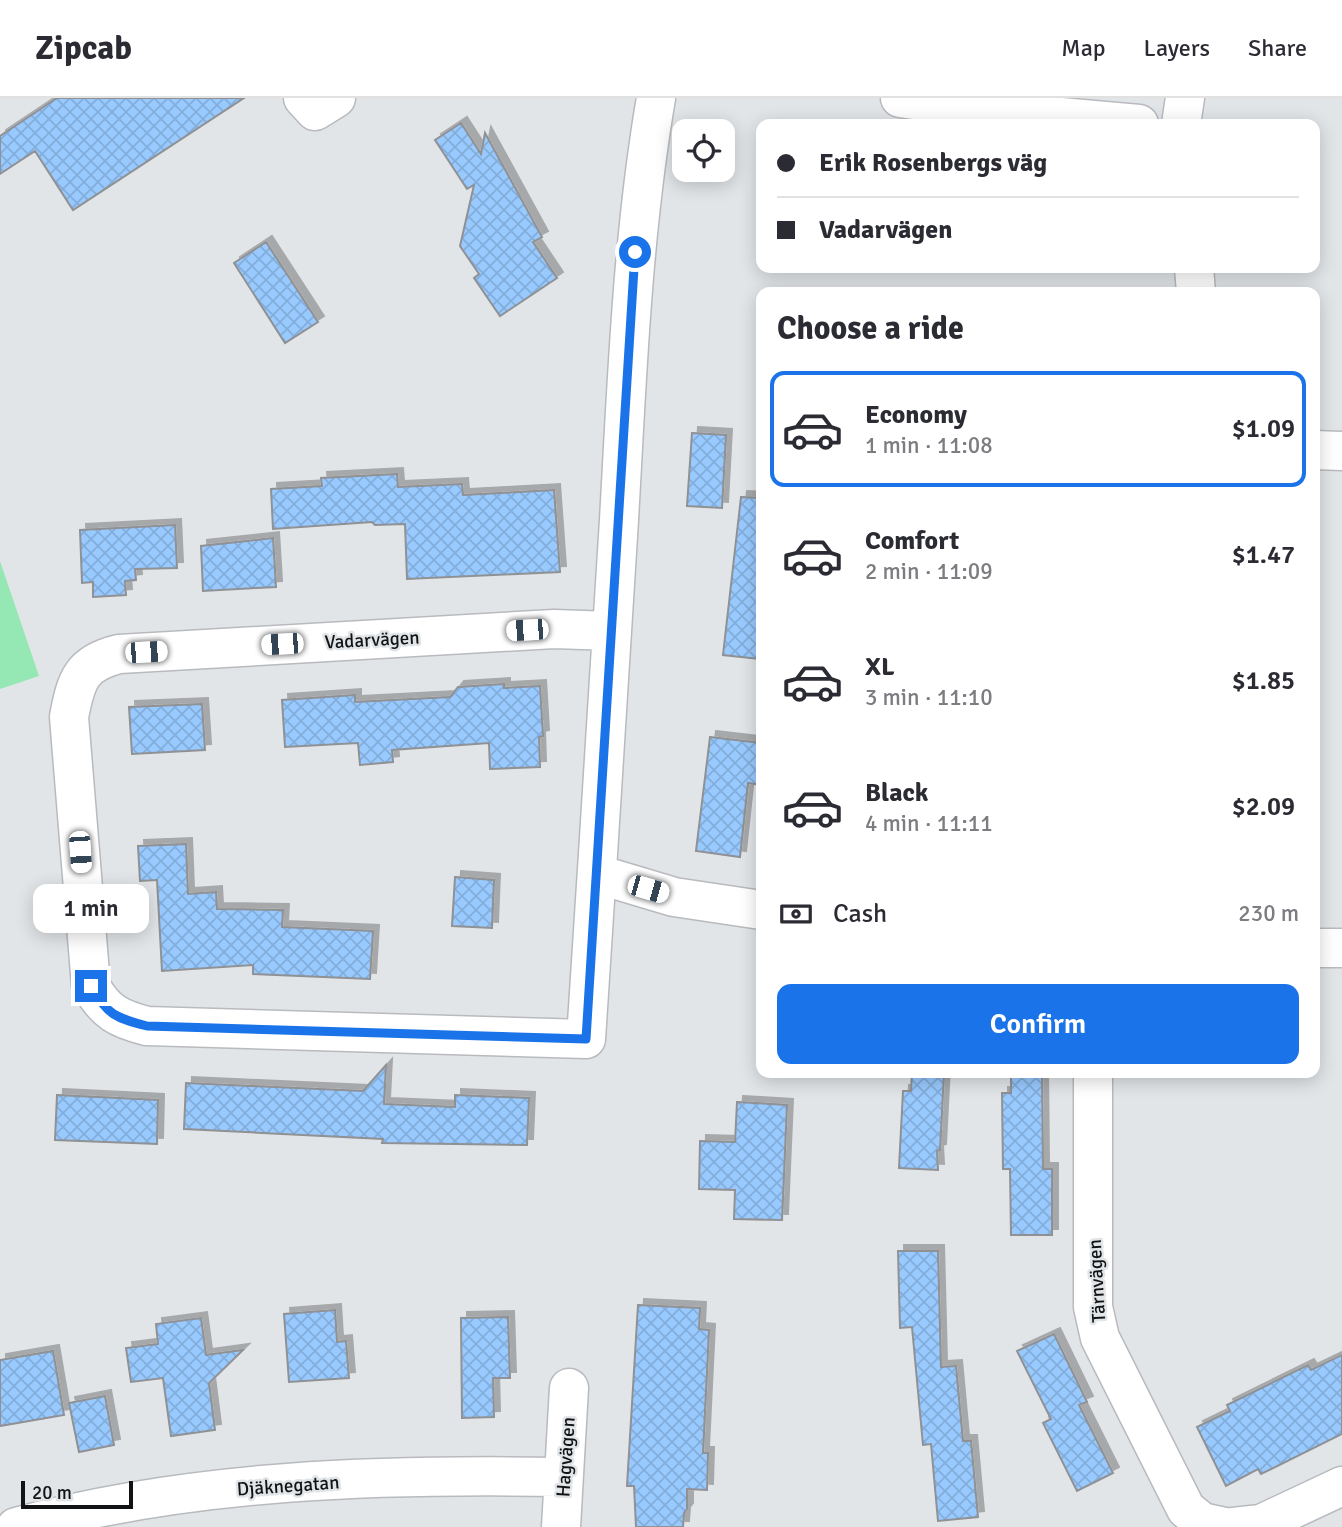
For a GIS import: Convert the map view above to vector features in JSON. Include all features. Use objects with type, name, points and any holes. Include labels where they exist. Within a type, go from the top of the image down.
[{"type":"street","points":[[303,98],[315,111],[336,98]]},
{"type":"street","points":[[656,98],[637,226],[597,874],[674,897],[756,909]]},
{"type":"street","points":[[900,98],[983,110],[1083,119]]},
{"type":"street","points":[[1182,119],[1185,98]]},
{"type":"street","points":[[1320,450],[1342,451]]},
{"type":"street","name":"Vadarvägen","points":[[597,874],[586,1039],[147,1026],[119,1019],[102,1006],[91,986],[69,717],[74,690],[84,670],[98,659],[119,654],[554,629],[612,631]]},
{"type":"street","points":[[1320,948],[1342,948]]},
{"type":"street","name":"Tärnvägen","points":[[1093,1078],[1093,1307],[1100,1338],[1186,1509],[1202,1522],[1225,1527]]},
{"type":"street","name":"Hagvägen","points":[[561,1527],[569,1388]]},
{"type":"street","name":"Djäknegatan","points":[[16,1527],[70,1513],[291,1483],[564,1477]]},
{"type":"street","points":[[1233,1527],[1261,1524],[1342,1486]]},
{"type":"green space","points":[[0,561],[39,676],[0,689]]},
{"type":"building","points":[[57,98],[244,98],[73,210],[35,151],[0,174],[0,136]]},
{"type":"building","points":[[461,123],[481,154],[485,133],[542,237],[533,242],[557,278],[500,316],[474,278],[479,274],[460,246],[474,185],[467,189],[435,140]]},
{"type":"building","points":[[266,242],[318,322],[285,343],[234,263]]},
{"type":"building","points":[[692,433],[726,435],[722,508],[687,506]]},
{"type":"building","points":[[397,474],[398,487],[462,484],[463,495],[554,490],[560,572],[407,579],[405,524],[375,525],[372,522],[273,529],[271,489],[322,486],[321,478]]},
{"type":"building","points":[[741,497],[756,498],[756,659],[723,655]]},
{"type":"building","points":[[175,525],[177,568],[135,569],[136,580],[125,581],[126,595],[93,597],[93,582],[82,583],[80,530]]},
{"type":"building","points":[[273,538],[276,587],[203,591],[201,546]]},
{"type":"building","points":[[504,684],[504,688],[540,686],[543,736],[539,737],[540,767],[490,769],[489,743],[392,750],[393,762],[360,765],[358,743],[285,747],[282,700],[355,695],[355,702],[450,697],[458,687]]},
{"type":"building","points":[[202,704],[205,750],[132,754],[129,707]]},
{"type":"building","points":[[710,737],[756,742],[756,784],[748,783],[740,857],[696,851]]},
{"type":"building","points":[[186,844],[188,894],[216,892],[217,909],[283,910],[282,927],[373,931],[370,979],[253,974],[253,965],[162,971],[157,880],[140,881],[138,846]]},
{"type":"building","points":[[455,877],[494,880],[492,928],[452,926]]},
{"type":"building","points":[[386,1065],[384,1104],[455,1107],[455,1095],[529,1098],[527,1145],[382,1143],[383,1139],[184,1129],[186,1083],[363,1091]]},
{"type":"building","points":[[912,1078],[944,1078],[940,1150],[937,1151],[938,1170],[899,1168],[903,1091],[911,1091]]},
{"type":"building","points":[[1011,1078],[1042,1078],[1043,1169],[1052,1169],[1052,1235],[1011,1235],[1010,1169],[1003,1169],[1002,1093],[1011,1093]]},
{"type":"building","points":[[57,1095],[158,1100],[157,1144],[55,1140]]},
{"type":"building","points":[[737,1102],[787,1105],[782,1220],[734,1219],[735,1190],[699,1189],[700,1141],[735,1142]]},
{"type":"building","points":[[898,1251],[938,1251],[941,1367],[956,1366],[963,1441],[971,1441],[978,1517],[938,1521],[931,1444],[923,1445],[912,1327],[900,1328]]},
{"type":"building","points":[[638,1305],[700,1308],[699,1329],[709,1330],[703,1453],[708,1453],[707,1490],[687,1489],[683,1527],[636,1527],[634,1486],[627,1486]]},
{"type":"building","points":[[335,1310],[337,1342],[346,1341],[349,1378],[289,1382],[284,1314]]},
{"type":"building","points":[[508,1317],[510,1378],[493,1378],[494,1417],[462,1418],[461,1318]]},
{"type":"building","points":[[201,1318],[206,1355],[243,1350],[209,1383],[215,1430],[171,1436],[163,1378],[131,1382],[126,1348],[158,1344],[156,1324]]},
{"type":"building","points":[[1054,1334],[1087,1402],[1079,1405],[1113,1473],[1077,1491],[1043,1423],[1051,1419],[1017,1351]]},
{"type":"building","points":[[53,1351],[64,1415],[0,1426],[0,1360]]},
{"type":"building","points":[[1342,1355],[1342,1434],[1261,1474],[1258,1469],[1226,1486],[1197,1427],[1230,1411],[1227,1405],[1308,1365],[1311,1370]]},
{"type":"building","points":[[105,1396],[114,1445],[79,1452],[69,1403]]},
{"type":"route","points":[[91,986],[102,1006],[119,1019],[147,1026],[586,1039],[605,774],[624,403],[635,252]]}]
